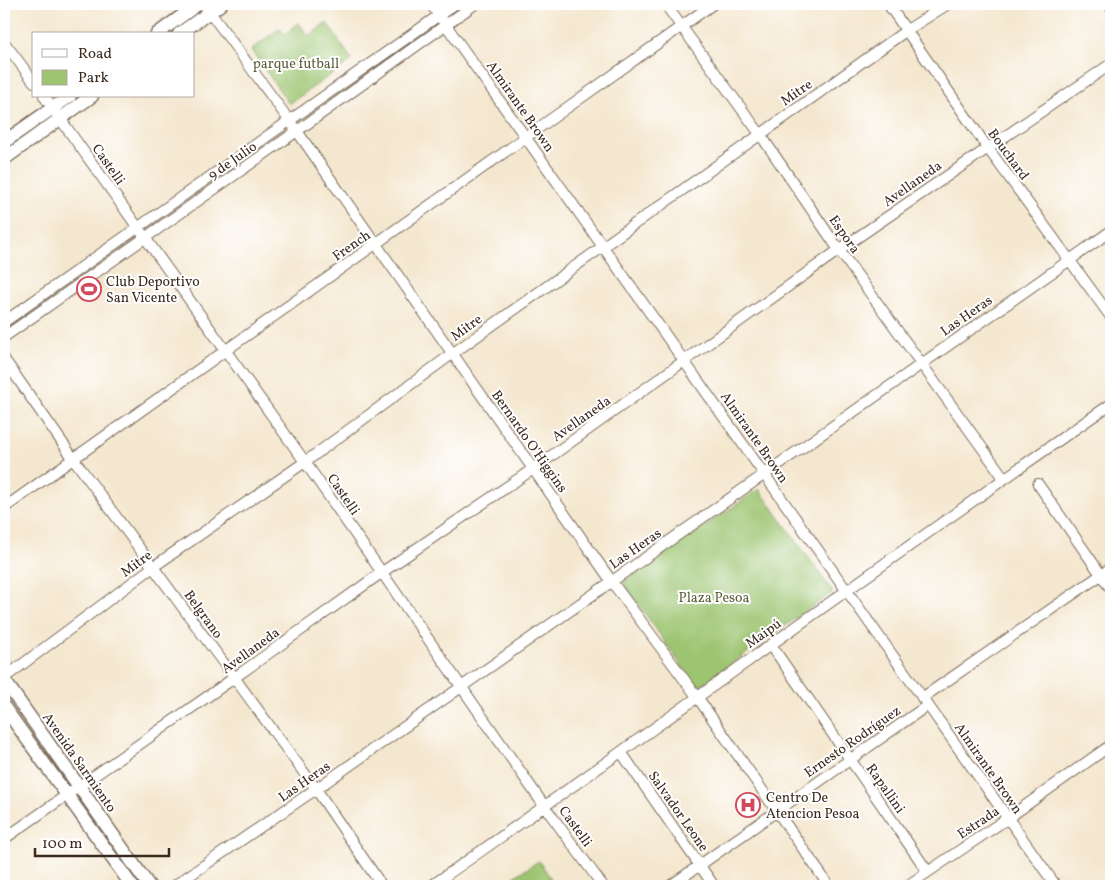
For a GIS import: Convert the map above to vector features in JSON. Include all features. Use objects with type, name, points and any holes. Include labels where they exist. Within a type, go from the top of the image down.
[{"type":"main road","points":[[159,32],[198,4]]},
{"type":"main road","points":[[181,32],[207,8],[221,4]]},
{"type":"main road","points":[[4,142],[67,98]]},
{"type":"main road","points":[[4,159],[89,98]]},
{"type":"main road","name":"Avenida Sarmiento","points":[[4,679],[149,886]]},
{"type":"main road","name":"Avenida Sarmiento","points":[[4,707],[132,886]]},
{"type":"street","name":"Almirante Brown","points":[[431,4],[1056,886]]},
{"type":"street","name":"9 de Julio","points":[[4,322],[455,4]]},
{"type":"street","name":"9 de Julio","points":[[4,337],[475,4]]},
{"type":"street","name":"Espora","points":[[665,4],[760,134],[839,250],[1004,478]]},
{"type":"street","name":"French","points":[[4,508],[713,4]]},
{"type":"street","name":"Bouchard","points":[[888,4],[908,30],[987,147],[1111,317]]},
{"type":"street","name":"Mitre","points":[[4,679],[153,567],[305,462],[452,354],[760,134],[948,4]]},
{"type":"street","points":[[1108,4],[1111,8]]},
{"type":"street","name":"Bernardo O'Higgins","points":[[207,8],[290,121],[612,582],[698,698],[828,886]]},
{"type":"street","points":[[4,42],[32,79]]},
{"type":"street","name":"Avellaneda","points":[[4,839],[381,573],[533,469],[839,250],[1111,64]]},
{"type":"street","name":"Castelli","points":[[46,98],[305,462],[545,807],[603,886]]},
{"type":"street","name":"Las Heras","points":[[174,886],[612,582],[1111,230]]},
{"type":"street","name":"Belgrano","points":[[4,359],[73,458],[316,789],[382,886]]},
{"type":"street","name":"Maipú","points":[[431,886],[847,592],[1004,478],[1111,404]]},
{"type":"street","points":[[1038,484],[1111,589]]},
{"type":"street","name":"Ernesto Rodríguez","points":[[670,886],[849,759],[1111,568]]},
{"type":"street","name":"Rapallini","points":[[771,645],[928,872]]},
{"type":"street","name":"Estrada","points":[[907,886],[1111,745]]},
{"type":"street","name":"Salvador Leone","points":[[621,752],[714,886]]},
{"type":"green space","name":"parque futball","points":[[299,23],[308,36],[327,23],[352,60],[289,104],[251,50],[280,28],[284,34]]},
{"type":"green space","name":"Plaza Pesoa","points":[[759,489],[833,592],[697,688],[623,582]]},
{"type":"green space","points":[[539,861],[556,886],[499,886]]},
{"type":"place","name":"Club Deportivo San Vicente","points":[[89,289]]},
{"type":"place","name":"Centro De Atencion Pesoa","points":[[748,805]]}]
